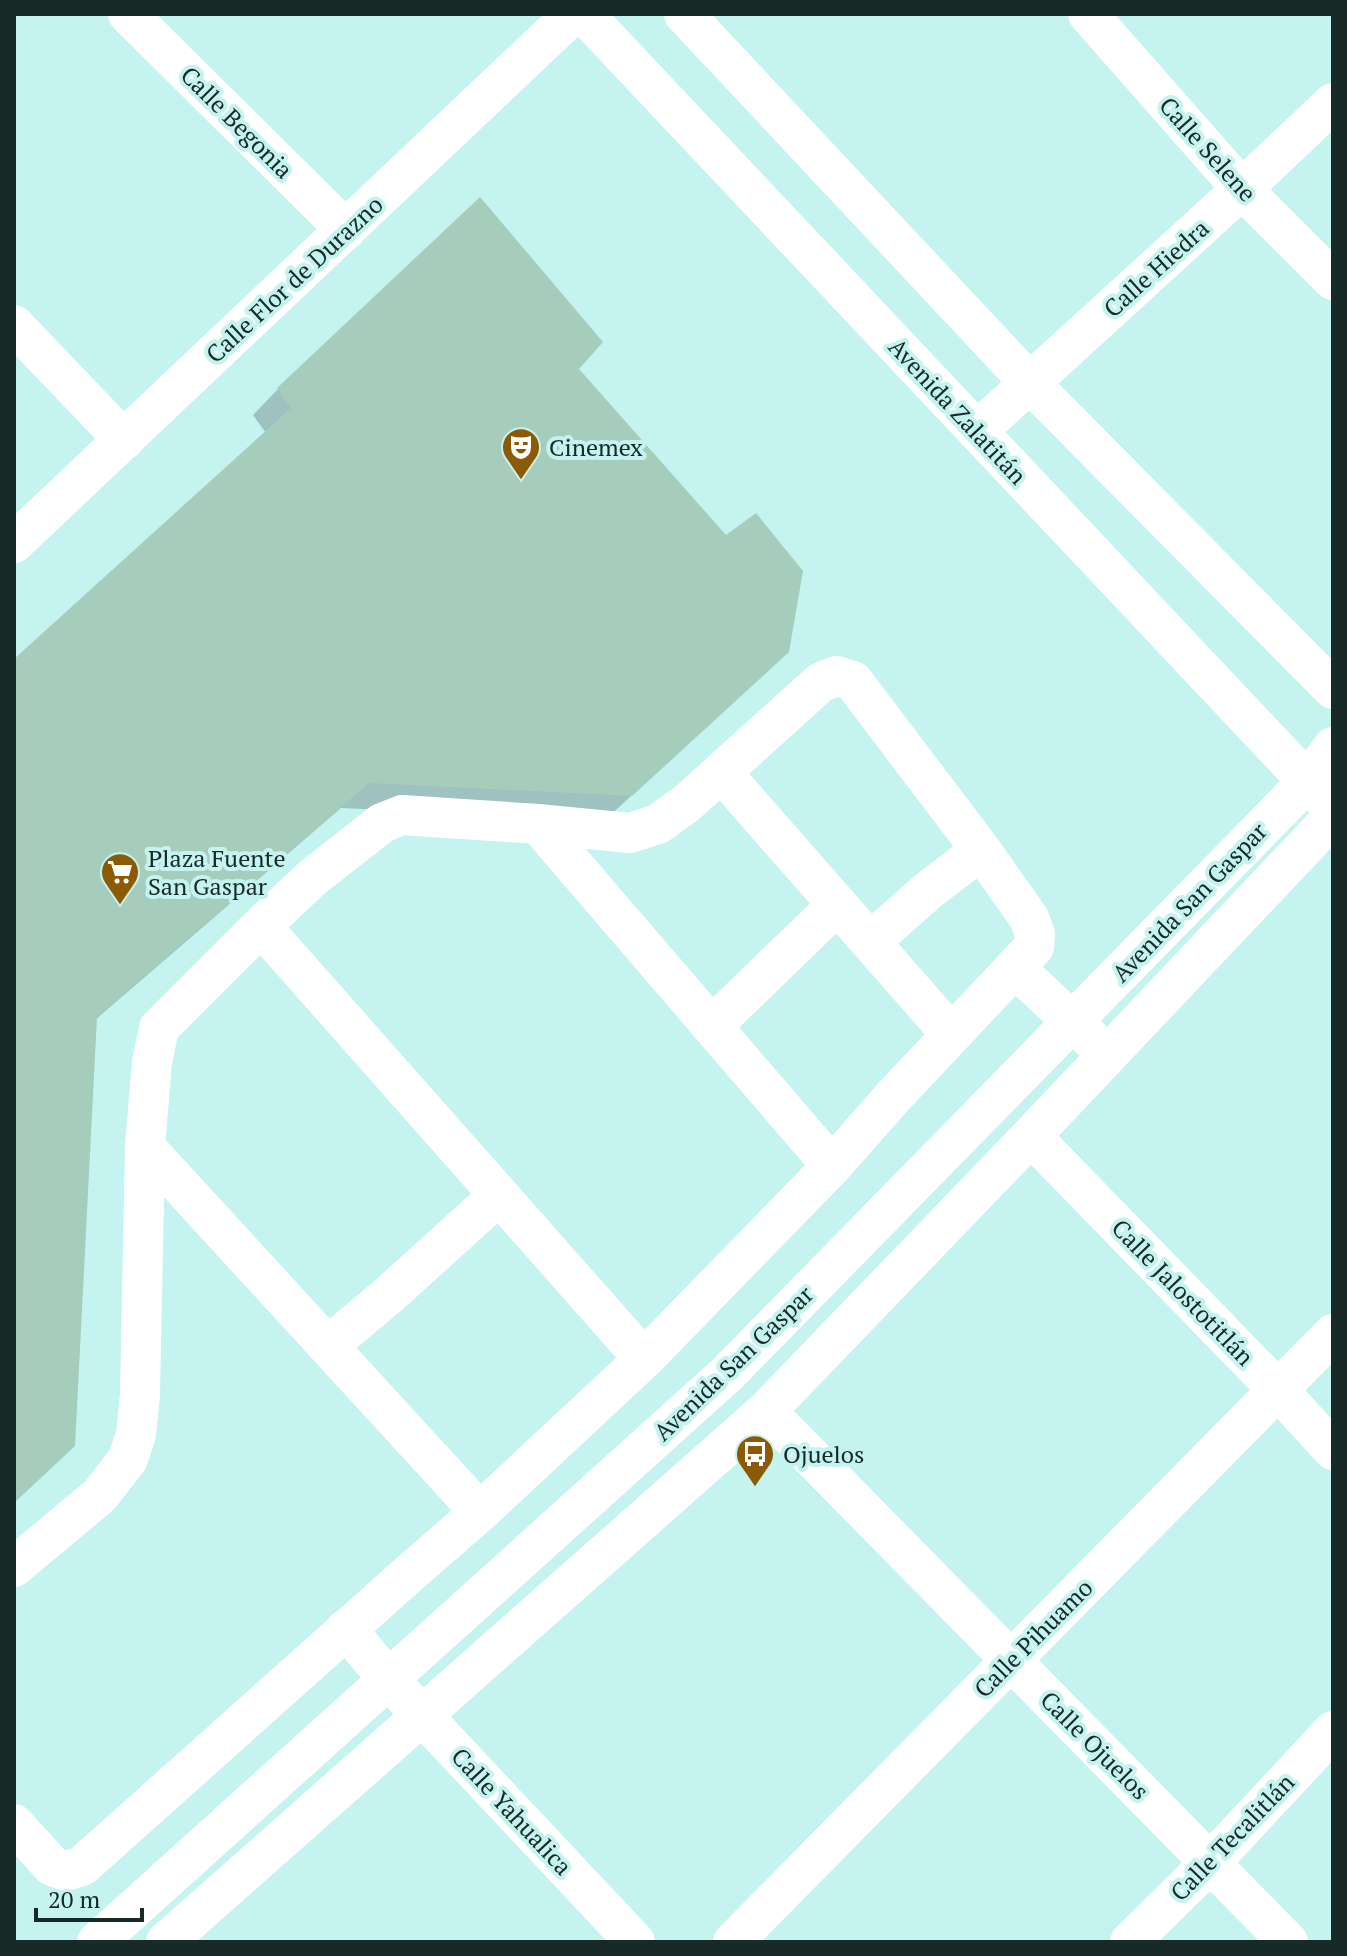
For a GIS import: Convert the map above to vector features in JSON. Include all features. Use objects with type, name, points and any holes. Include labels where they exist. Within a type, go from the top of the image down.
[{"type":"street","name":"Calle Begonia","points":[[128,14],[346,230]]},
{"type":"street","name":"Calle Flor de Durazno","points":[[14,543],[573,14]]},
{"type":"street","name":"Avenida Zalatitán","points":[[584,14],[1320,795]]},
{"type":"street","points":[[684,14],[1029,382],[1333,689]]},
{"type":"street","name":"Calle Selene","points":[[1088,14],[1242,189],[1333,280]]},
{"type":"street","name":"Calle Hiedra","points":[[977,431],[1333,103]]},
{"type":"street","points":[[14,325],[124,440]]},
{"type":"street","points":[[14,1567],[100,1495],[128,1459],[136,1434],[140,1395],[145,1147],[152,1062],[159,1028],[312,878],[382,823],[402,815],[630,833],[658,824],[687,803],[821,682],[837,676],[853,681],[1029,918],[1035,934],[1034,947],[832,1166],[644,1359],[480,1512],[82,1866],[66,1871],[52,1866],[14,1824]]},
{"type":"street","name":"Avenida San Gaspar","points":[[97,1942],[728,1373],[1072,1022],[1320,795],[1333,747]]},
{"type":"street","points":[[722,773],[951,1034]]},
{"type":"street","name":"Avenida San Gaspar","points":[[166,1942],[766,1411],[1333,817]]},
{"type":"street","points":[[538,824],[832,1166]]},
{"type":"street","points":[[871,941],[981,850]]},
{"type":"street","points":[[712,1026],[837,905]]},
{"type":"street","points":[[261,926],[644,1359]]},
{"type":"street","points":[[1015,968],[1108,1055]]},
{"type":"street","name":"Calle Jalostotitlán","points":[[1031,1136],[1333,1450]]},
{"type":"street","points":[[145,1147],[480,1512]]},
{"type":"street","points":[[328,1346],[499,1195]]},
{"type":"street","name":"Calle Pihuamo","points":[[733,1942],[1333,1334]]},
{"type":"street","name":"Calle Ojuelos","points":[[766,1411],[1288,1942]]},
{"type":"street","name":"Calle Yahualica","points":[[346,1629],[389,1680],[635,1942]]},
{"type":"street","name":"Calle Tecalitlán","points":[[1130,1942],[1210,1863],[1333,1731]]},
{"type":"building","name":"Plaza Fuente San Gaspar","points":[[480,197],[603,342],[579,369],[726,535],[756,513],[803,571],[789,652],[632,796],[369,783],[97,1017],[75,1446],[14,1503],[14,659],[291,408],[277,388]]},
{"type":"place","name":"Cinemex","points":[[521,481]]},
{"type":"place","name":"Plaza Fuente San Gaspar","points":[[120,906]]},
{"type":"place","name":"Ojuelos","points":[[755,1488]]}]
